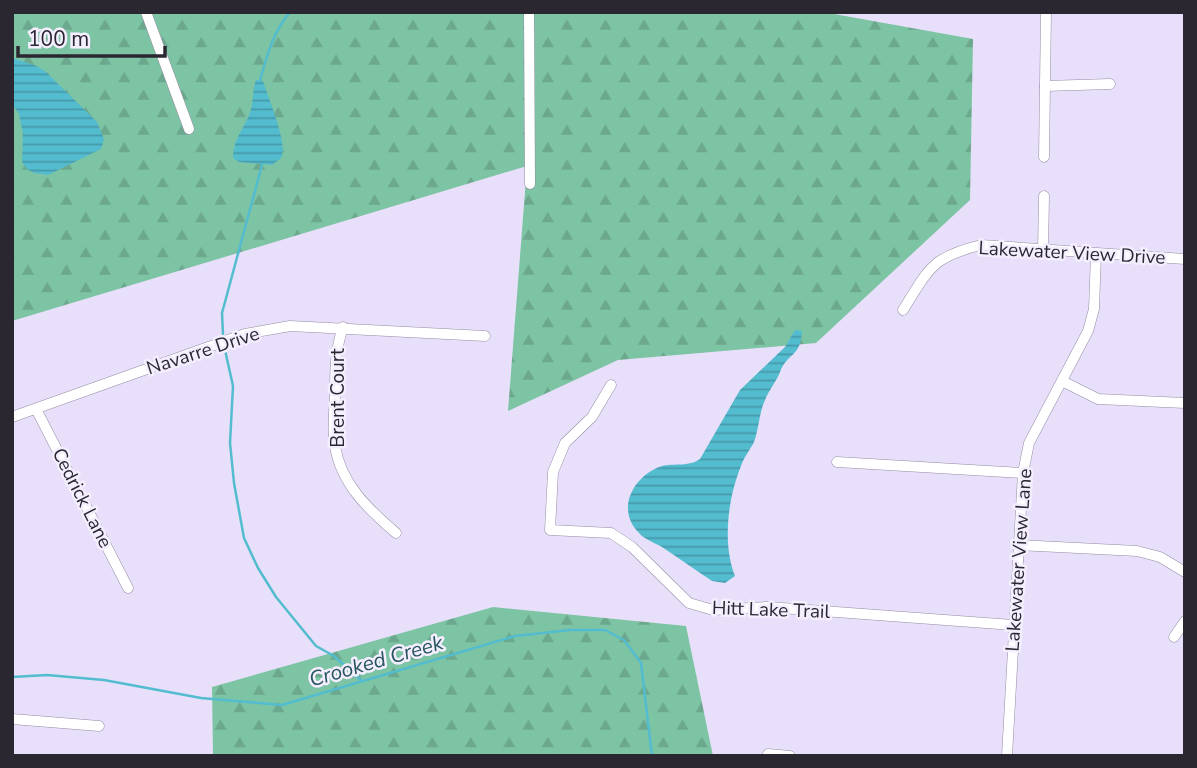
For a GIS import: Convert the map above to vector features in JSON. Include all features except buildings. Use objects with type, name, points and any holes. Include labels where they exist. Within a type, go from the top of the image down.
[{"type":"street","points":[[146,12],[189,130]]},
{"type":"street","points":[[529,12],[530,184]]},
{"type":"street","points":[[1044,157],[1046,12]]},
{"type":"street","points":[[1045,86],[1110,84]]},
{"type":"street","points":[[1043,250],[1044,196]]},
{"type":"street","name":"Lakewater View Drive","points":[[903,310],[933,264],[956,251],[981,245],[1185,259]]},
{"type":"street","name":"Lakewater View Lane","points":[[1007,756],[1023,473],[1029,443],[1088,331],[1094,309],[1097,254]]},
{"type":"street","name":"Navarre Drive","points":[[12,417],[245,334],[290,326],[485,336]]},
{"type":"street","name":"Brent Court","points":[[342,327],[335,365],[334,444],[339,464],[366,507],[396,533]]},
{"type":"street","points":[[1062,381],[1098,399],[1185,403]]},
{"type":"street","name":"Hitt Lake Trail","points":[[611,385],[593,417],[565,443],[553,472],[550,530],[611,533],[632,547],[689,603],[713,610],[768,607],[1013,625]]},
{"type":"street","name":"Cedrick Lane","points":[[36,409],[128,588]]},
{"type":"street","points":[[837,462],[1023,473]]},
{"type":"street","points":[[1018,545],[1137,551],[1160,557],[1185,572]]},
{"type":"street","points":[[1174,637],[1185,621]]},
{"type":"street","points":[[12,719],[99,726]]},
{"type":"street","points":[[768,754],[790,756]]},
{"type":"green space","points":[[12,12],[823,12],[973,39],[970,200],[816,343],[618,360],[508,411],[527,166],[12,321]]},
{"type":"green space","points":[[493,607],[686,626],[713,756],[213,756],[212,687]]},
{"type":"water","points":[[12,58],[37,66],[46,72],[97,122],[104,139],[101,149],[48,175],[27,169],[22,162],[23,134],[19,114],[12,104]]},
{"type":"water","points":[[256,80],[263,81],[282,142],[281,158],[272,165],[239,162],[233,158],[237,140],[251,111]]},
{"type":"water","points":[[795,330],[802,331],[799,346],[786,361],[767,396],[754,442],[736,479],[728,521],[729,549],[735,576],[725,583],[712,581],[639,533],[629,515],[630,496],[649,472],[659,467],[700,459],[740,390],[785,347]]},
{"type":"waterway","points":[[260,80],[275,36],[290,12]]},
{"type":"waterway","points":[[223,334],[222,313],[262,165]]},
{"type":"waterway","points":[[225,350],[233,386],[230,443],[234,483],[244,538],[276,597],[316,646],[334,656],[362,681]]},
{"type":"waterway","name":"Crooked Creek","points":[[12,677],[47,675],[104,680],[201,698],[282,705],[515,636],[570,630],[605,630],[624,640],[641,663],[652,756]]}]
